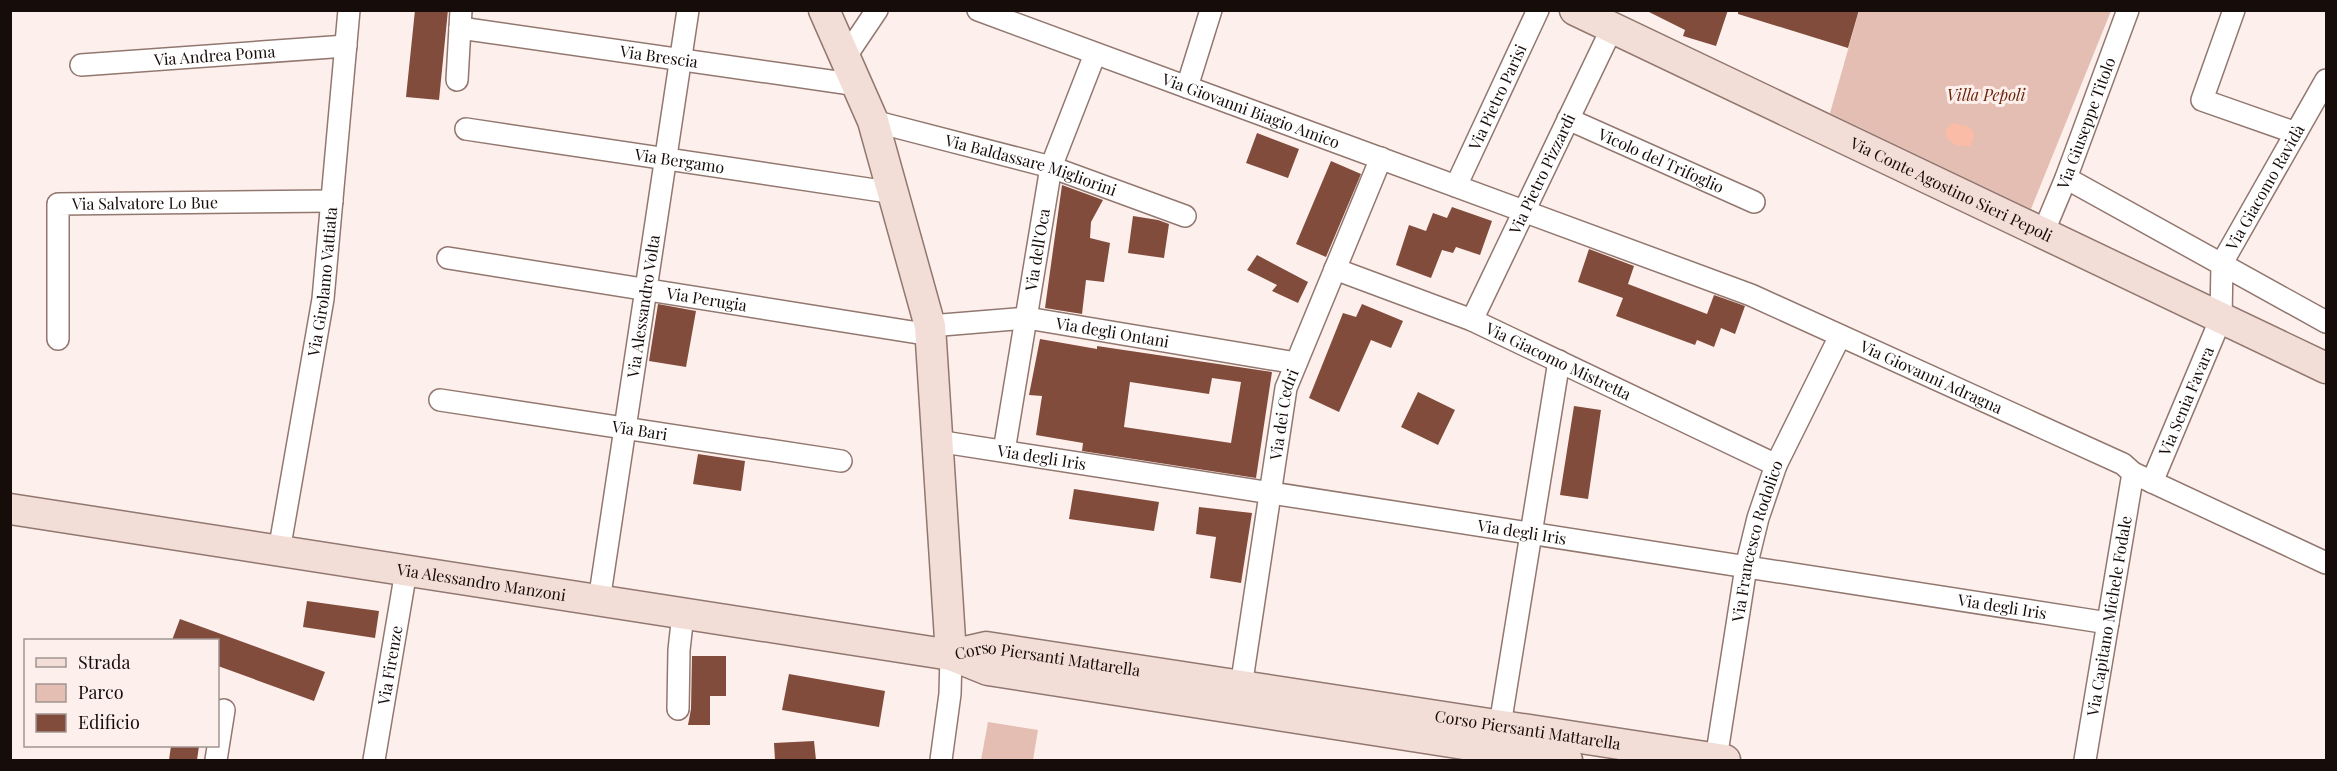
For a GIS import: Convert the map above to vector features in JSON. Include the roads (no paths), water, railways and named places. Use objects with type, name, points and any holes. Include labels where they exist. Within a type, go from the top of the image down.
[{"type":"main road","points":[[824,10],[873,121],[930,331],[951,655]]},
{"type":"main road","name":"Via Conte Agostino Sieri Pepoli","points":[[1575,10],[2326,368]]},
{"type":"main road","name":"Via Alessandro Manzoni","points":[[10,509],[951,655]]},
{"type":"main road","name":"Corso Piersanti Mattarella","points":[[951,655],[986,647],[1241,687],[1320,710],[1567,760]]},
{"type":"main road","name":"Corso Piersanti Mattarella","points":[[951,655],[988,670],[1320,710],[1500,725],[1720,760]]},
{"type":"street","name":"Via Girolamo Vattiata","points":[[279,551],[322,299],[349,10]]},
{"type":"street","name":"Via Alessandro Volta","points":[[599,601],[688,10]]},
{"type":"street","points":[[846,56],[877,10]]},
{"type":"street","name":"Via Giovanni Biagio Amico","points":[[978,10],[1524,212]]},
{"type":"street","points":[[1187,87],[1211,10]]},
{"type":"street","name":"Via Pietro Parisi","points":[[1456,186],[1538,10]]},
{"type":"street","name":"Via Giuseppe Titolo","points":[[2043,233],[2066,178],[2128,10]]},
{"type":"street","points":[[2234,10],[2202,100],[2296,133]]},
{"type":"street","name":"Via Brescia","points":[[461,19],[681,59],[858,84]]},
{"type":"street","points":[[457,80],[461,19]]},
{"type":"street","name":"Via Pietro Pizzardi","points":[[1472,320],[1612,28]]},
{"type":"street","name":"Via Andrea Poma","points":[[81,65],[346,46]]},
{"type":"street","name":"Via dell'Oca","points":[[1004,451],[1051,167],[1095,54]]},
{"type":"street","name":"Via Giacomo Ravidà","points":[[2222,264],[2326,80]]},
{"type":"street","name":"Vicolo del Trifoglio","points":[[1568,119],[1754,202]]},
{"type":"street","name":"Via Baldassare Migliorini","points":[[873,121],[1051,167],[1185,216]]},
{"type":"street","name":"Via Bergamo","points":[[466,129],[894,193]]},
{"type":"street","name":"Via dei Cedri","points":[[1241,687],[1286,388],[1381,158]]},
{"type":"street","points":[[2066,178],[2326,322]]},
{"type":"street","name":"Via Salvatore Lo Bue","points":[[58,339],[58,204],[332,201]]},
{"type":"street","name":"Via Giovanni Adragna","points":[[1524,212],[1751,295],[2123,464],[2133,473],[2326,563]]},
{"type":"street","name":"Via Perugia","points":[[448,258],[646,290],[930,331]]},
{"type":"street","points":[[2221,318],[2222,264]]},
{"type":"street","name":"Via Giacomo Mistretta","points":[[1335,268],[1472,320],[1776,465]]},
{"type":"street","name":"Via degli Ontani","points":[[930,331],[1027,318],[1296,363]]},
{"type":"street","name":"Via Senia Favara","points":[[2152,482],[2221,318]]},
{"type":"street","name":"Via Francesco Rodolico","points":[[1720,760],[1746,567],[1758,518],[1776,465],[1840,336]]},
{"type":"street","points":[[1500,725],[1559,361]]},
{"type":"street","name":"Via Bari","points":[[440,400],[841,461]]},
{"type":"street","name":"Via degli Iris","points":[[937,441],[2108,623]]},
{"type":"street","name":"Via Capitano Michele Fodale","points":[[2085,760],[2133,473]]},
{"type":"street","name":"Via Firenze","points":[[374,760],[406,571]]},
{"type":"street","points":[[678,709],[679,650],[683,614]]},
{"type":"street","points":[[941,760],[950,694],[951,655]]},
{"type":"street","points":[[219,741],[224,710]]},
{"type":"park label","name":"Villa Pepoli","points":[[1986,95]]}]
